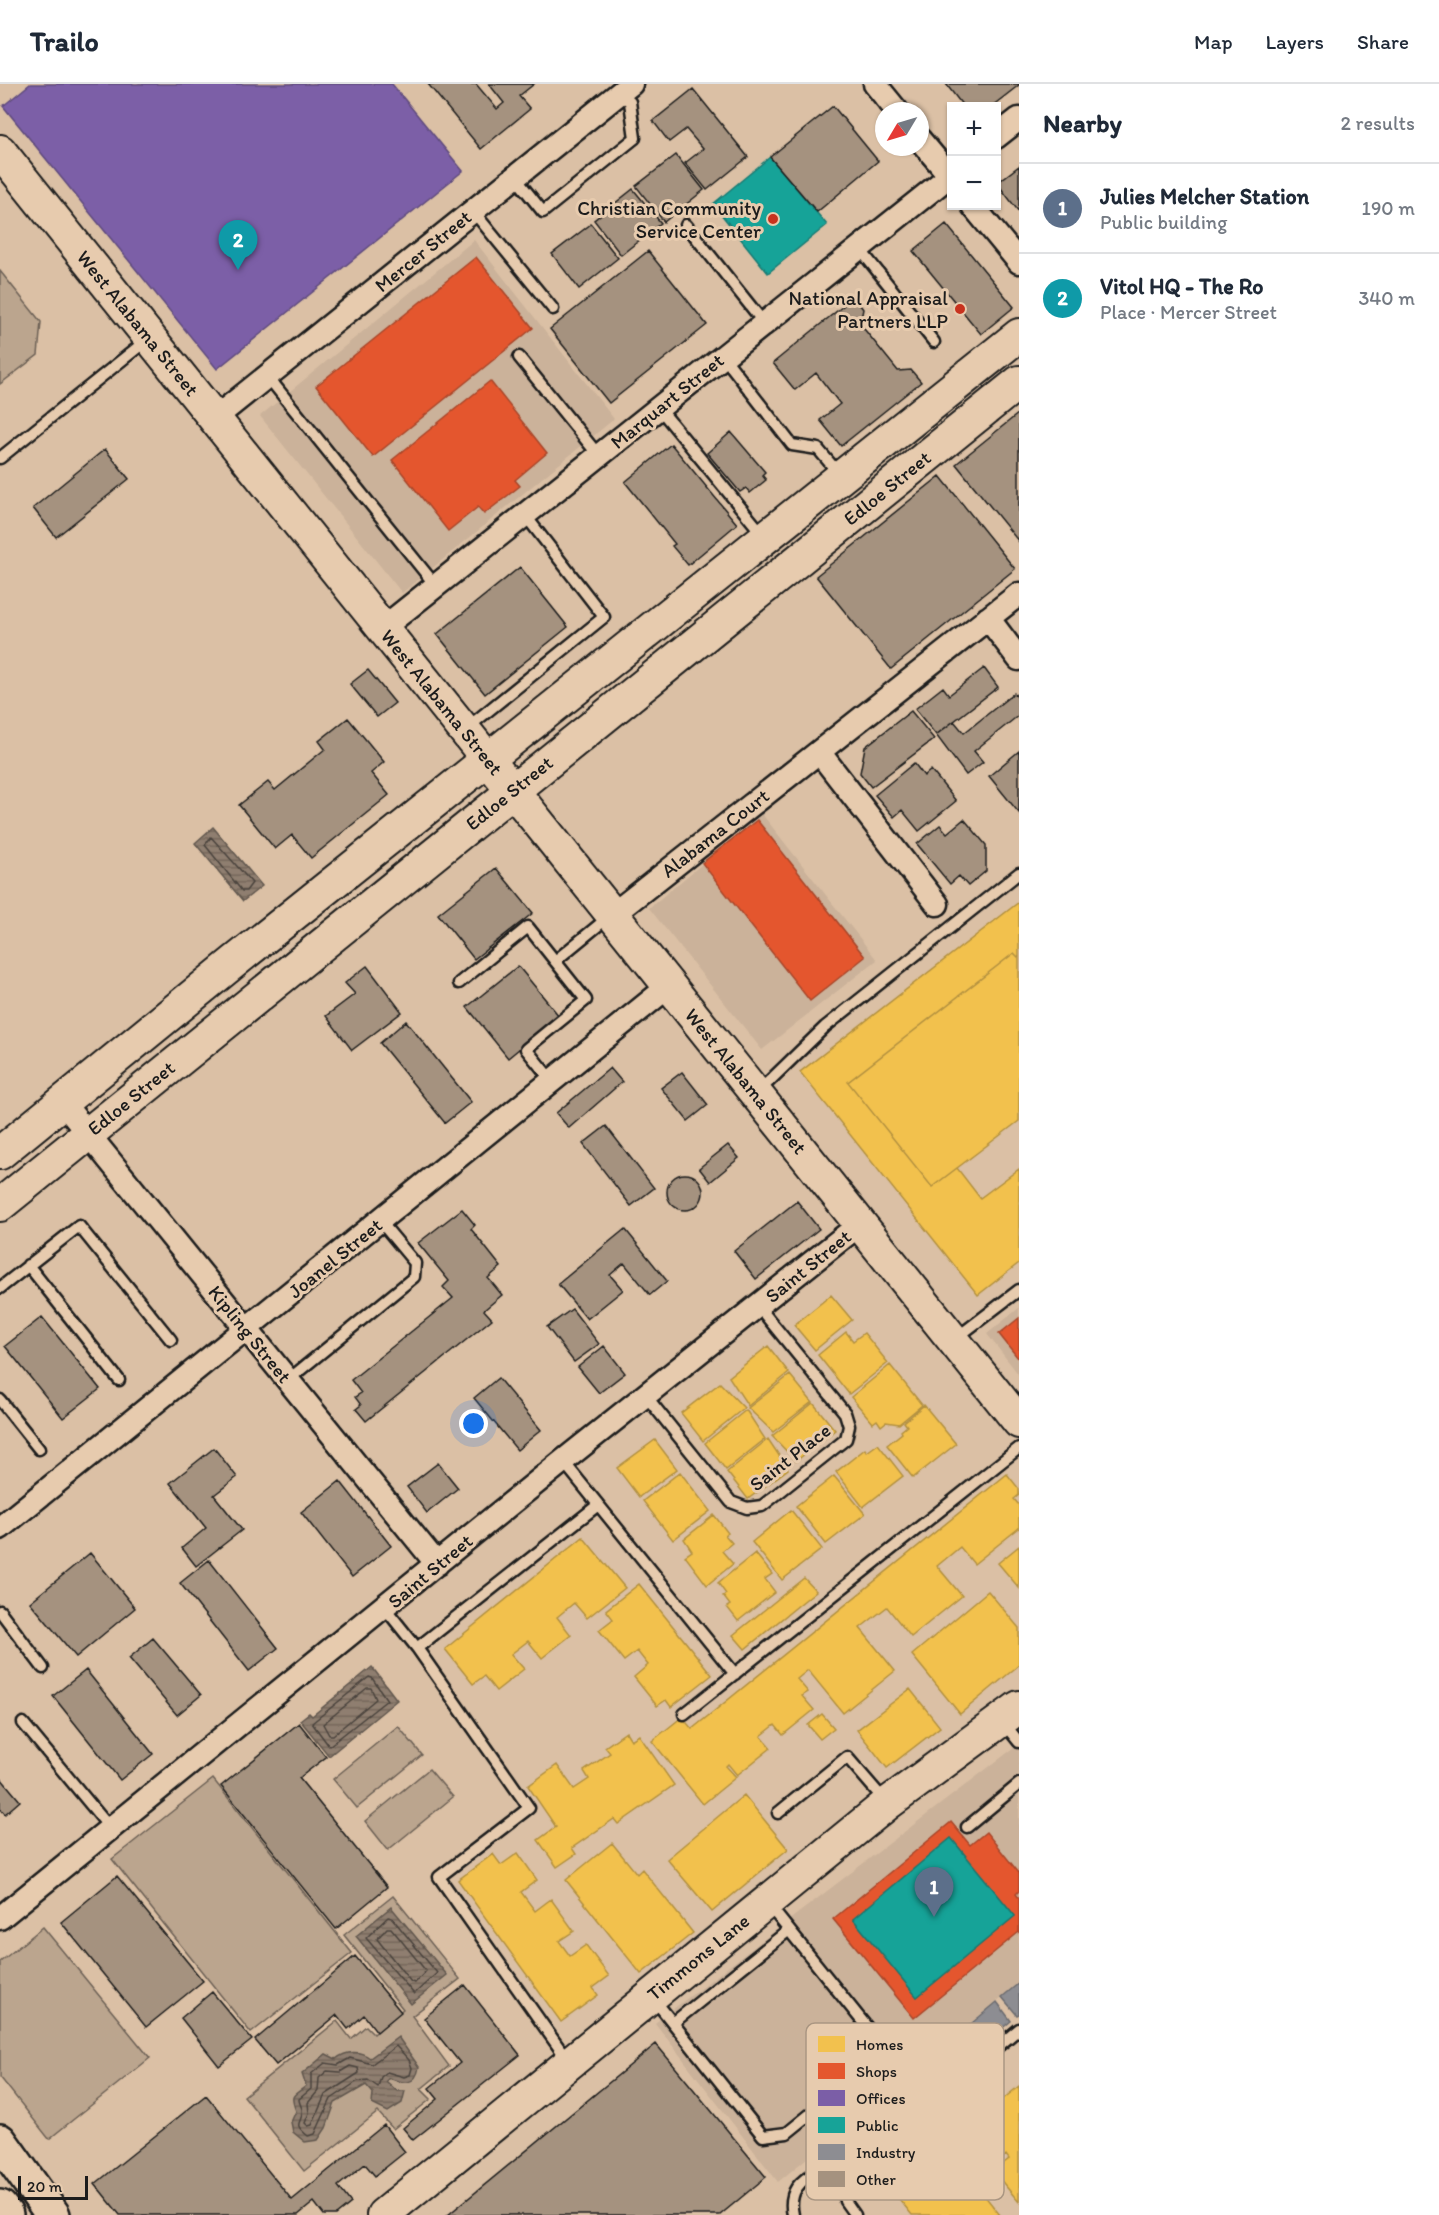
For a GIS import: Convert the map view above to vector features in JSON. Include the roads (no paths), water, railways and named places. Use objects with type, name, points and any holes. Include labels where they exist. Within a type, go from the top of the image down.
[{"type":"main road","name":"West Alabama Street","points":[[0,151],[1019,1422]]},
{"type":"main road","name":"Edloe Street","points":[[0,1154],[234,962],[489,761],[1019,336]]},
{"type":"main road","name":"Edloe Street","points":[[0,1205],[1019,382]]},
{"type":"main road","points":[[766,539],[789,568]]},
{"type":"main road","points":[[234,962],[260,994]]},
{"type":"main road","name":"Timmons Lane","points":[[383,2215],[887,1804],[1013,1723]]},
{"type":"main road","points":[[0,2141],[39,2210]]},
{"type":"main road","points":[[0,2207],[6,2215]]},
{"type":"street","points":[[875,84],[890,102]]},
{"type":"street","name":"Mercer Street","points":[[215,418],[626,88]]},
{"type":"street","points":[[1001,133],[1019,119]]},
{"type":"street","points":[[929,150],[947,171]]},
{"type":"street","name":"Marquart Street","points":[[383,628],[947,179]]},
{"type":"street","points":[[976,210],[1019,262]]},
{"type":"street","name":"Alabama Court","points":[[612,915],[1019,594]]},
{"type":"street","points":[[988,618],[1019,659]]},
{"type":"street","points":[[819,752],[937,904]]},
{"type":"street","name":"Joanel Street","points":[[0,1528],[669,986]]},
{"type":"street","name":"Kipling Street","points":[[63,1103],[437,1564]]},
{"type":"street","name":"Saint Street","points":[[0,1918],[385,1608],[563,1461],[860,1224]]},
{"type":"lane","points":[[515,177],[543,212],[635,138],[626,88]]},
{"type":"lane","points":[[473,211],[553,309]]},
{"type":"lane","points":[[687,225],[764,324]]},
{"type":"lane","points":[[859,248],[934,342]]},
{"type":"lane","points":[[0,458],[150,338]]},
{"type":"lane","points":[[723,356],[792,445],[818,449],[842,478]]},
{"type":"lane","points":[[519,357],[599,456]]},
{"type":"lane","points":[[267,377],[436,586]]},
{"type":"lane","points":[[660,408],[766,539]]},
{"type":"lane","points":[[465,730],[604,617],[525,515]]},
{"type":"lane","points":[[756,1094],[825,1027],[1019,873]]},
{"type":"lane","points":[[555,961],[612,915]]},
{"type":"lane","points":[[459,983],[528,927],[586,1000],[526,1049],[552,1081]]},
{"type":"lane","points":[[288,1380],[414,1277],[415,1263],[380,1221]]},
{"type":"lane","points":[[0,1288],[78,1226],[171,1340]]},
{"type":"lane","points":[[28,1265],[119,1380]]},
{"type":"lane","points":[[954,1340],[1019,1290]]},
{"type":"lane","name":"Saint Place","points":[[646,1396],[731,1502],[747,1508],[762,1506],[846,1439],[849,1426],[845,1413],[758,1306]]},
{"type":"lane","points":[[0,1400],[39,1449]]},
{"type":"lane","points":[[684,1714],[1019,1448]]},
{"type":"lane","points":[[563,1461],[735,1674]]},
{"type":"lane","points":[[417,1648],[598,1504]]},
{"type":"lane","points":[[385,1608],[417,1648],[528,1808],[439,1877],[569,2062]]},
{"type":"lane","points":[[0,1611],[43,1668]]},
{"type":"lane","points":[[23,1723],[110,1828]]},
{"type":"lane","points":[[778,1813],[847,1757],[887,1804]]},
{"type":"lane","points":[[967,1827],[1019,1784]]},
{"type":"lane","points":[[766,1902],[863,2023]]},
{"type":"lane","points":[[673,2023],[789,1930]]},
{"type":"lane","points":[[651,1996],[763,2136],[787,2133],[806,2117]]},
{"type":"lane","points":[[1004,2041],[1019,2029]]},
{"type":"lane","points":[[793,2215],[793,2193],[801,2179],[806,2177]]},
{"type":"lane","points":[[845,2200],[855,2215]]},
{"type":"water","points":[[213,827],[262,886],[243,901],[195,843]]},
{"type":"water","points":[[372,1667],[397,1700],[329,1756],[300,1720],[309,1713],[312,1716]]},
{"type":"water","points":[[391,1907],[447,1975],[411,2004],[356,1936]]},
{"type":"water","points":[[398,2037],[419,2067],[415,2078],[408,2082],[389,2078],[386,2081],[397,2091],[405,2091],[402,2103],[388,2112],[372,2104],[373,2093],[366,2085],[335,2103],[326,2128],[318,2140],[305,2142],[293,2132],[291,2122],[296,2111],[293,2098],[306,2086],[302,2074],[326,2054],[336,2059],[344,2054],[353,2053],[370,2058]]},
{"type":"place","name":"Christian Community Service Center","points":[[773,219]]},
{"type":"place","name":"Vitol HQ - The Ro","points":[[238,270]]},
{"type":"place","name":"National Appraisal Partners LLP","points":[[960,309]]},
{"type":"place","name":"Julies Melcher Station","points":[[934,1917]]}]
